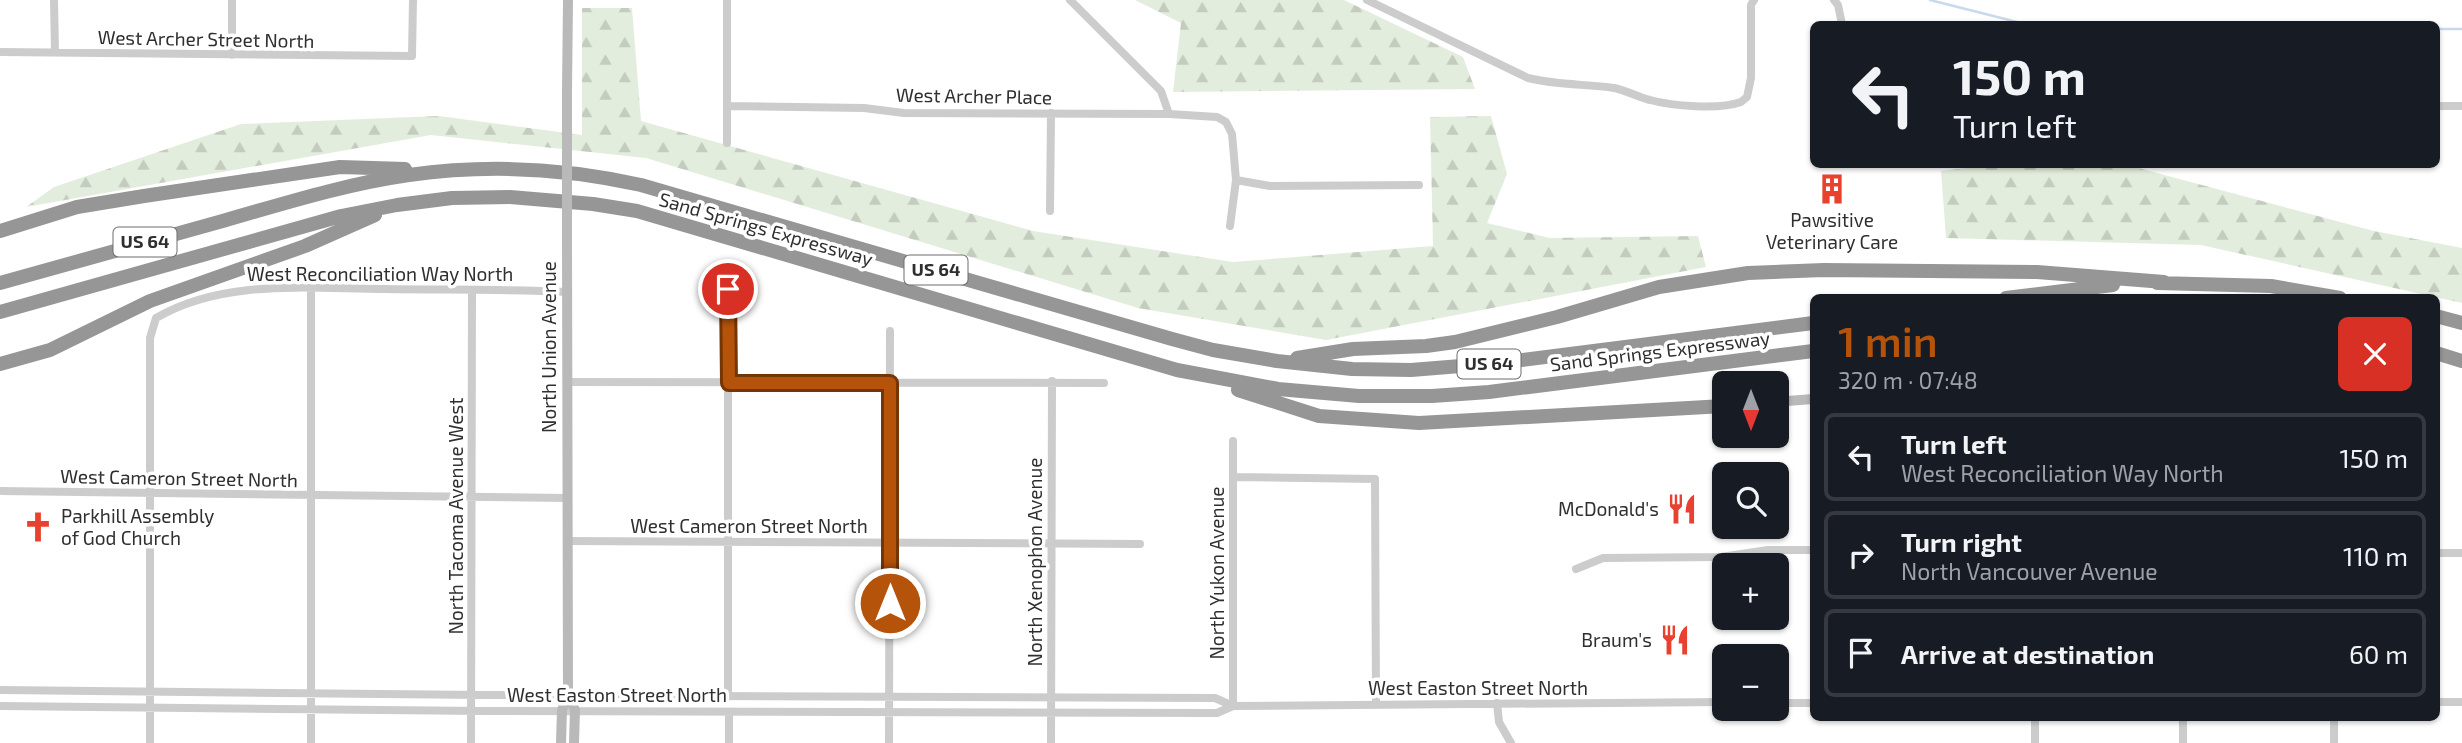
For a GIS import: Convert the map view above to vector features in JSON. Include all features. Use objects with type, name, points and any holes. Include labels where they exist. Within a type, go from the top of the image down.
[{"type":"highway","points":[[0,231],[77,208],[340,167],[449,171]]},
{"type":"highway","name":"Sand Springs Expressway","points":[[0,283],[348,187],[400,176],[449,171],[543,170],[641,185],[1172,340],[1277,361],[1352,369],[1452,368],[1810,323]]},
{"type":"highway","name":"Sand Springs Expressway","points":[[0,312],[341,216],[442,199],[510,197],[593,204],[637,211],[1177,370],[1278,389],[1331,395],[1391,397],[1489,392],[1810,351]]},
{"type":"highway","points":[[0,364],[50,349],[150,301],[305,246],[397,205]]},
{"type":"highway","points":[[1277,361],[1353,349],[1455,342],[1533,324],[1658,287],[1748,274],[1824,270],[2037,272],[2164,282],[2271,286],[2317,294]]},
{"type":"highway","points":[[2039,294],[2164,282]]},
{"type":"highway","points":[[2440,317],[2462,321]]},
{"type":"highway","points":[[2440,355],[2462,360]]},
{"type":"highway","points":[[1177,370],[1319,416],[1385,422],[1474,421],[1712,407]]},
{"type":"street","points":[[54,0],[55,52]]},
{"type":"street","points":[[232,0],[232,55]]},
{"type":"street","name":"West Archer Street North","points":[[0,52],[412,55],[413,0]]},
{"type":"street","name":"North Union Avenue","points":[[561,743],[562,710],[568,695],[568,0]]},
{"type":"street","points":[[727,0],[727,143]]},
{"type":"street","points":[[1070,0],[1161,90],[1169,114]]},
{"type":"street","points":[[1367,0],[1528,78],[1615,88],[1657,102],[1717,105],[1741,102],[1750,89],[1751,5],[1754,0]]},
{"type":"street","points":[[1834,0],[1838,5],[1841,21]]},
{"type":"street","name":"West Archer Place","points":[[727,106],[864,108],[904,113],[1209,115],[1221,119],[1231,130],[1236,180]]},
{"type":"street","points":[[2440,106],[2462,106]]},
{"type":"street","points":[[1050,211],[1051,113]]},
{"type":"street","points":[[1230,226],[1236,180],[1270,186],[1419,185]]},
{"type":"street","name":"West Reconciliation Way North","points":[[150,494],[150,338],[156,318],[173,309],[230,293],[257,289],[566,292]]},
{"type":"street","points":[[311,289],[311,743]]},
{"type":"street","points":[[728,289],[729,697]]},
{"type":"street","name":"North Tacoma Avenue West","points":[[471,743],[472,290]]},
{"type":"street","points":[[889,743],[890,331]]},
{"type":"street","name":"North Xenophon Avenue","points":[[1051,743],[1052,381]]},
{"type":"street","points":[[567,382],[1104,383]]},
{"type":"street","points":[[1789,401],[1810,399]]},
{"type":"street","name":"North Yukon Avenue","points":[[1233,441],[1233,706]]},
{"type":"street","points":[[1234,477],[1375,479],[1376,705]]},
{"type":"street","name":"West Cameron Street North","points":[[0,491],[568,498]]},
{"type":"street","points":[[150,494],[150,743]]},
{"type":"street","name":"West Cameron Street North","points":[[568,541],[1140,544]]},
{"type":"street","points":[[1576,569],[1603,558],[1721,557],[1768,550],[1810,550]]},
{"type":"street","points":[[2440,553],[2462,554]]},
{"type":"street","name":"West Easton Street North","points":[[0,690],[715,697],[1215,698],[1233,706]]},
{"type":"street","name":"North Union Avenue","points":[[568,695],[575,710],[574,743]]},
{"type":"street","points":[[715,697],[715,712]]},
{"type":"street","points":[[744,697],[744,712]]},
{"type":"street","name":"West Easton Street North","points":[[0,706],[471,711],[1217,713],[1233,706],[1712,702]]},
{"type":"street","points":[[1789,702],[1810,702]]},
{"type":"street","points":[[2440,702],[2462,702]]},
{"type":"street","points":[[1497,703],[1499,722],[1511,743]]},
{"type":"street","points":[[729,712],[729,743]]},
{"type":"street","points":[[2035,721],[2035,743]]},
{"type":"street","points":[[2183,721],[2183,743]]},
{"type":"street","points":[[2334,721],[2334,743]]},
{"type":"green space","points":[[1135,0],[1344,0],[1463,57],[1475,89],[1173,92],[1181,23]]},
{"type":"green space","points":[[582,8],[632,8],[641,121],[1033,231],[1233,262],[1433,246],[1430,117],[1491,116],[1507,174],[1487,223],[1550,238],[1698,236],[1706,267],[1326,340],[1138,308],[646,158],[431,135],[26,207],[54,187],[241,124],[439,116],[582,135]]},
{"type":"green space","points":[[1966,168],[2138,168],[2374,231],[2462,248],[2462,303],[2440,298],[2440,294],[2422,294],[2201,245],[1946,238],[1941,171]]},
{"type":"waterway","points":[[1930,0],[2013,21]]},
{"type":"waterway","points":[[2440,29],[2462,29]]},
{"type":"place","name":"Pawsitive Veterinary Care","points":[[1832,189]]},
{"type":"place","name":"McDonald's","points":[[1682,509]]},
{"type":"place","name":"Parkhill Assembly of God Church","points":[[38,527]]},
{"type":"place","name":"Braum's","points":[[1675,640]]},
{"type":"route","points":[[728,289],[729,383],[890,383],[890,603]]}]
